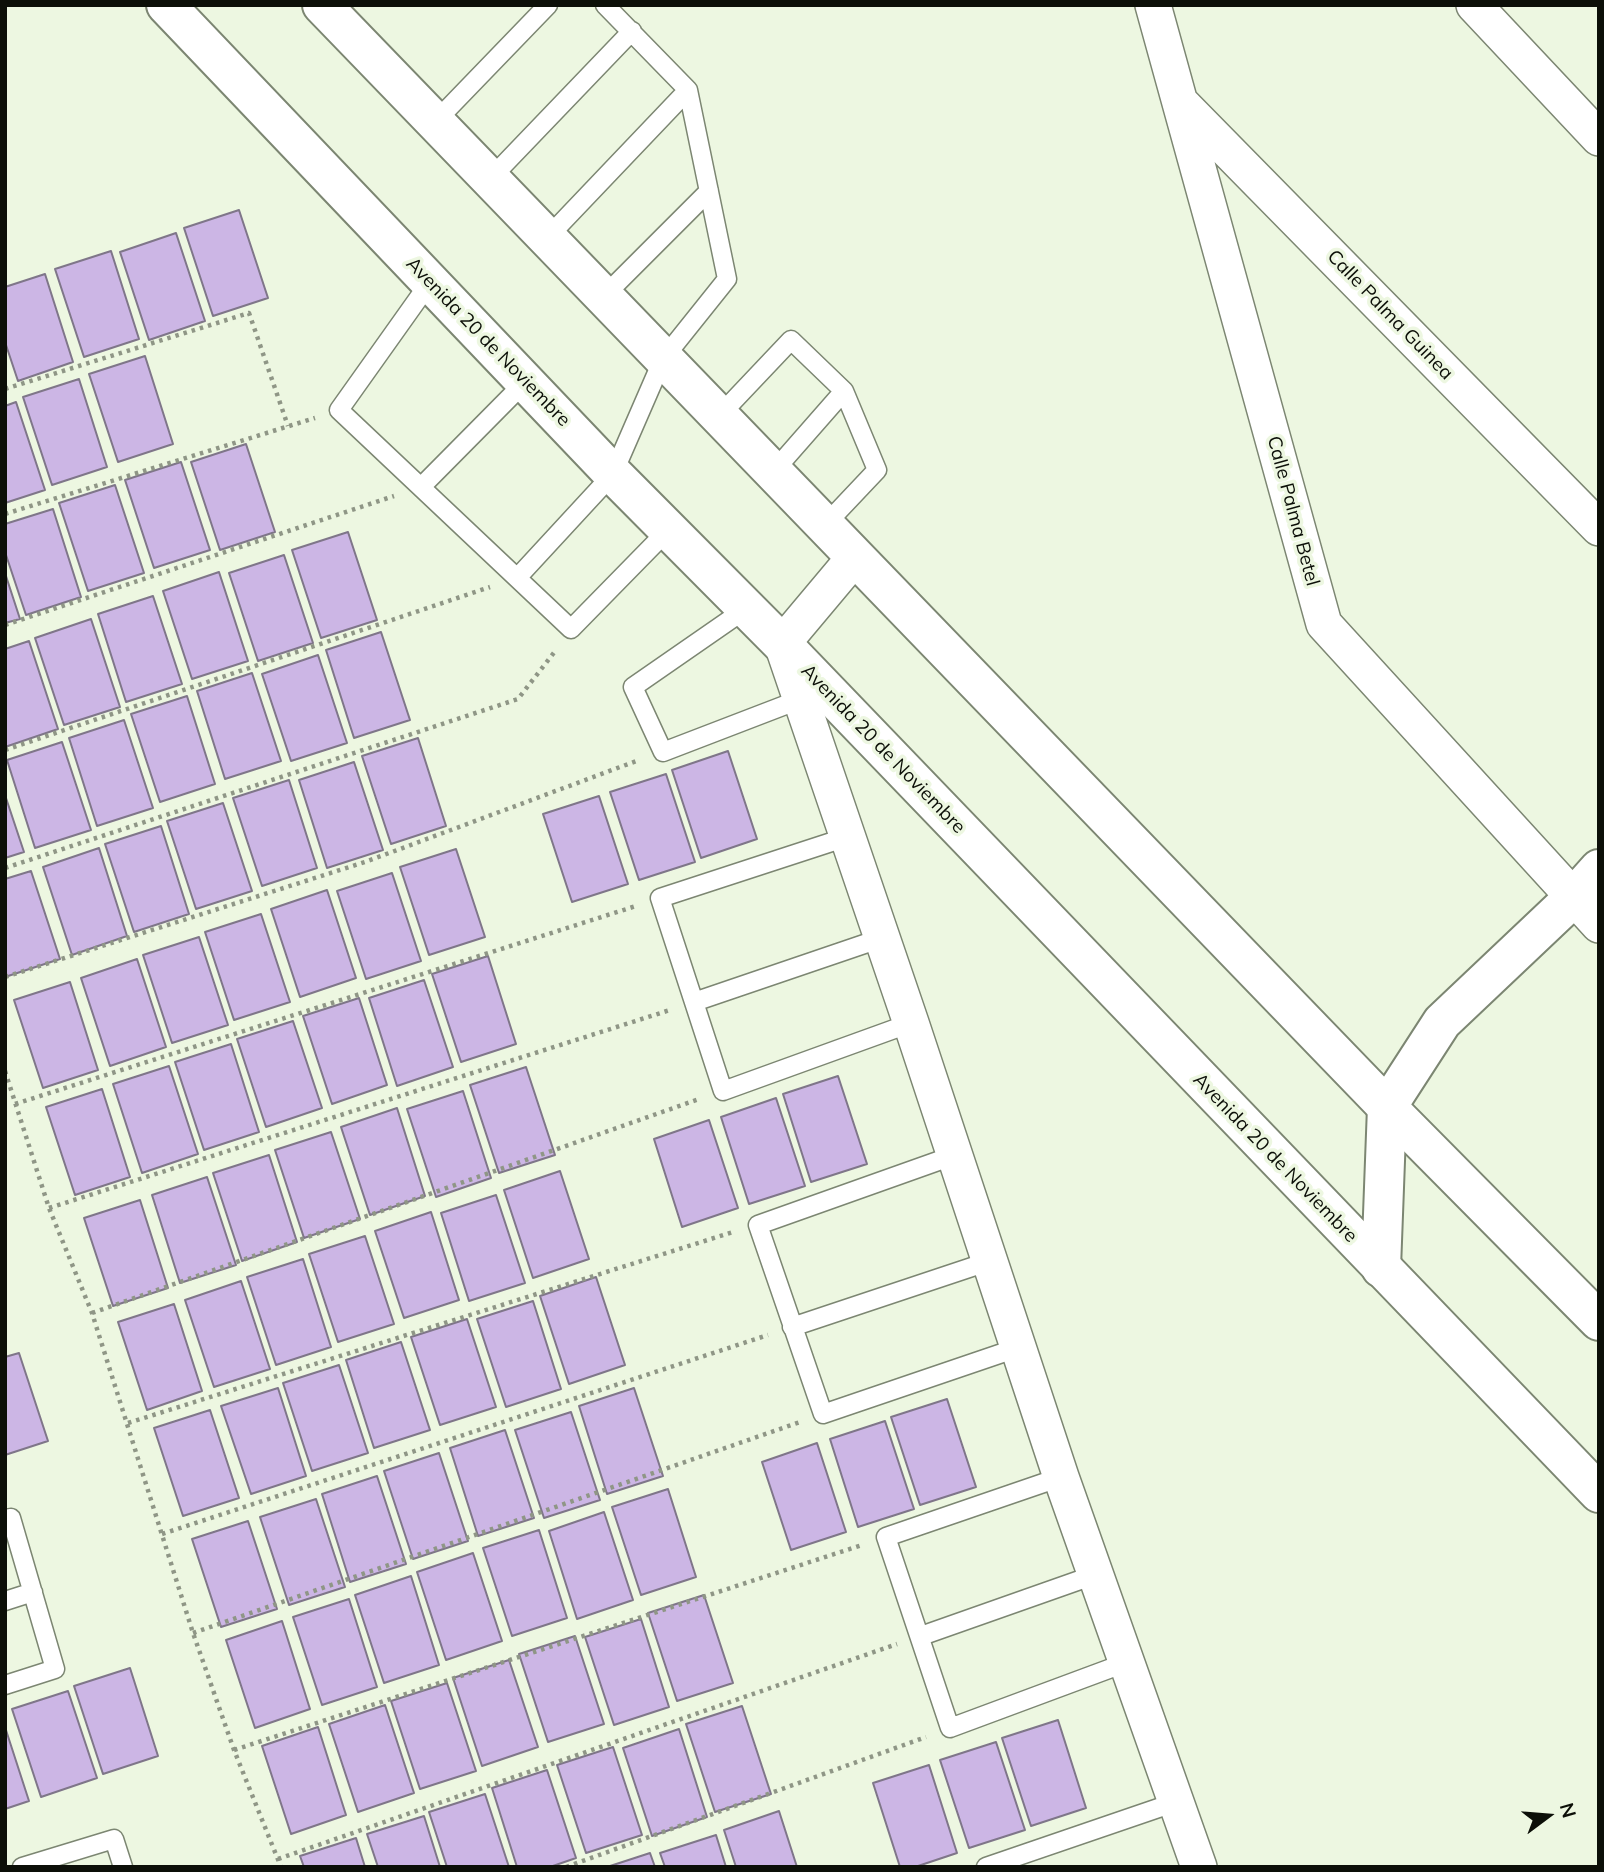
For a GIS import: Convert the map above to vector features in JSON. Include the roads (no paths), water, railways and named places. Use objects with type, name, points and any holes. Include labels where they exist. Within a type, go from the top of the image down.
[{"type":"main road","name":"Avenida 20 de Noviembre","points":[[166,5],[613,474],[782,644],[1599,1493]]},
{"type":"main road","points":[[322,5],[1387,1107],[1599,1321]]},
{"type":"main road","points":[[1381,1268],[1387,1107],[1442,1022],[1573,898],[1599,869]]},
{"type":"street","name":"Calle Palma Betel","points":[[1153,5],[1324,624],[1599,925]]},
{"type":"street","points":[[1474,5],[1599,138]]},
{"type":"street","name":"Calle Palma Guinea","points":[[1180,102],[1599,528]]},
{"type":"street","points":[[855,557],[782,644],[911,1023],[1017,1348],[1097,1574],[1125,1663],[1199,1867]]},
{"type":"lane","points":[[435,122],[548,5]]},
{"type":"lane","points":[[517,578],[613,474],[663,359],[727,279],[688,90],[605,5]]},
{"type":"lane","points":[[490,179],[632,31]]},
{"type":"lane","points":[[547,239],[688,90]]},
{"type":"lane","points":[[603,297],[709,191]]},
{"type":"lane","points":[[430,282],[339,410],[571,629],[669,529]]},
{"type":"lane","points":[[719,416],[792,340],[844,391],[877,470],[825,525]]},
{"type":"lane","points":[[421,487],[526,381]]},
{"type":"lane","points":[[773,472],[844,391]]},
{"type":"lane","points":[[747,608],[633,687],[663,752],[801,699]]},
{"type":"lane","points":[[848,837],[660,898],[723,1091],[911,1023]]},
{"type":"lane","points":[[695,1002],[882,938]]},
{"type":"lane","points":[[955,1155],[758,1225],[824,1414],[1017,1348]]},
{"type":"lane","points":[[792,1327],[990,1261]]},
{"type":"lane","points":[[1061,1477],[886,1537],[950,1728],[1125,1663]]},
{"type":"lane","points":[[5,1519],[11,1518],[55,1669],[5,1685]]},
{"type":"lane","points":[[921,1636],[1097,1574]]},
{"type":"lane","points":[[5,1601],[33,1592]]},
{"type":"lane","points":[[986,1867],[1176,1802]]},
{"type":"lane","points":[[22,1867],[114,1839],[123,1867]]}]
